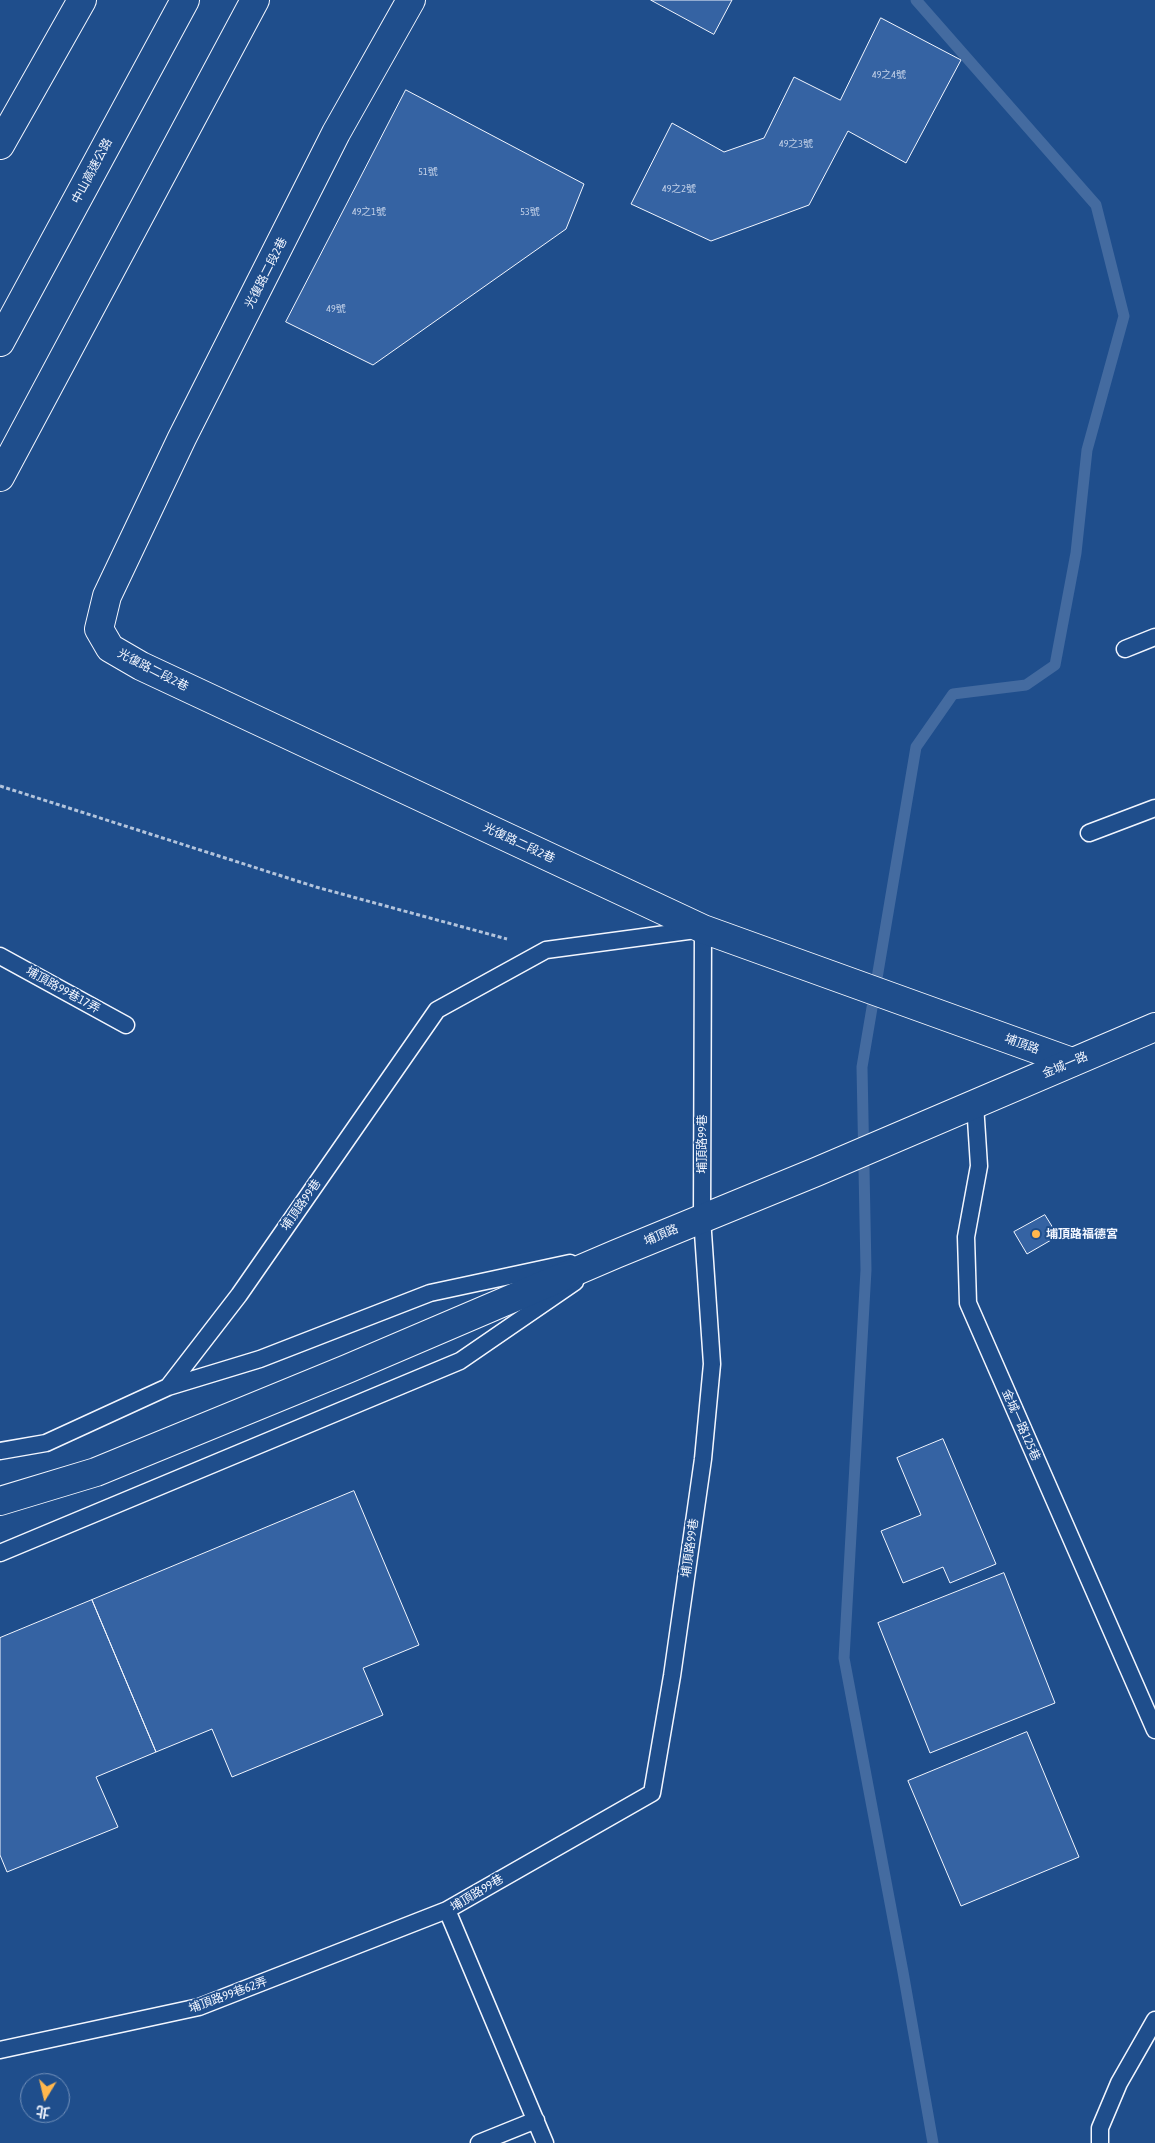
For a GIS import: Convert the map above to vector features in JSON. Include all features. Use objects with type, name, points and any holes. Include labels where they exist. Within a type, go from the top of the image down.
[{"type":"main road","points":[[0,145],[82,0]]},
{"type":"main road","name":"中山高速公路","points":[[0,342],[185,0]]},
{"type":"main road","points":[[0,477],[255,0]]},
{"type":"main road","name":"光復路二段2巷","points":[[411,0],[336,133],[182,438],[107,596],[99,629],[110,648],[141,666],[703,929],[831,976]]},
{"type":"main road","name":"埔頂路","points":[[831,976],[1072,1062]]},
{"type":"main road","name":"金城一路","points":[[976,1104],[1155,1027]]},
{"type":"main road","name":"埔頂路","points":[[0,1501],[96,1472],[347,1369],[616,1254],[976,1104]]},
{"type":"lane","points":[[1125,649],[1155,637]]},
{"type":"lane","points":[[1089,834],[1155,808]]},
{"type":"lane","name":"埔頂路99巷","points":[[0,1451],[46,1443],[168,1386],[239,1295],[437,1010],[546,950],[703,929],[702,1218],[712,1364],[703,1459],[692,1538],[672,1676],[652,1793],[447,1910],[545,2143]]},
{"type":"lane","name":"埔頂路99巷17弄","points":[[0,956],[126,1025]]},
{"type":"lane","name":"金城一路125巷","points":[[976,1104],[979,1166],[966,1236],[968,1303],[1155,1730]]},
{"type":"lane","points":[[168,1386],[260,1359],[430,1293],[616,1254]]},
{"type":"lane","points":[[0,1553],[460,1362],[616,1254]]},
{"type":"lane","name":"埔頂路99巷62弄","points":[[0,2050],[199,2007],[447,1910]]},
{"type":"lane","points":[[1100,2143],[1100,2128],[1119,2083],[1155,2020]]},
{"type":"lane","points":[[479,2143],[536,2120]]},
{"type":"path","points":[[0,786],[316,887],[546,950]]},
{"type":"building","points":[[651,0],[732,0],[714,34]]},
{"type":"building","points":[[881,18],[961,60],[906,163],[848,131],[809,205],[711,241],[631,204],[672,123],[724,152],[764,138],[794,77],[840,100]]},
{"type":"building","points":[[406,90],[584,184],[566,229],[373,365],[286,322]]},
{"type":"building","name":"埔頂路福德宮","points":[[1045,1215],[1058,1236],[1027,1254],[1014,1232]]},
{"type":"building","points":[[943,1439],[996,1564],[950,1583],[943,1567],[903,1583],[881,1531],[921,1515],[897,1458]]},
{"type":"building","points":[[354,1491],[419,1645],[363,1668],[383,1715],[232,1777],[212,1729],[156,1752],[92,1600]]},
{"type":"building","points":[[1004,1573],[1055,1703],[930,1753],[878,1623]]},
{"type":"building","points":[[92,1600],[156,1752],[96,1777],[118,1827],[7,1872],[0,1855],[0,1638]]},
{"type":"building","points":[[1027,1732],[1079,1857],[961,1906],[908,1781]]},
{"type":"waterway","points":[[916,0],[1096,205],[1124,316],[1087,450],[1076,553],[1055,665],[1026,685],[953,694],[916,747],[862,1067],[866,1270],[844,1658],[933,2143]]},
{"type":"place","name":"埔頂路福德宮","points":[[1036,1234]]}]
